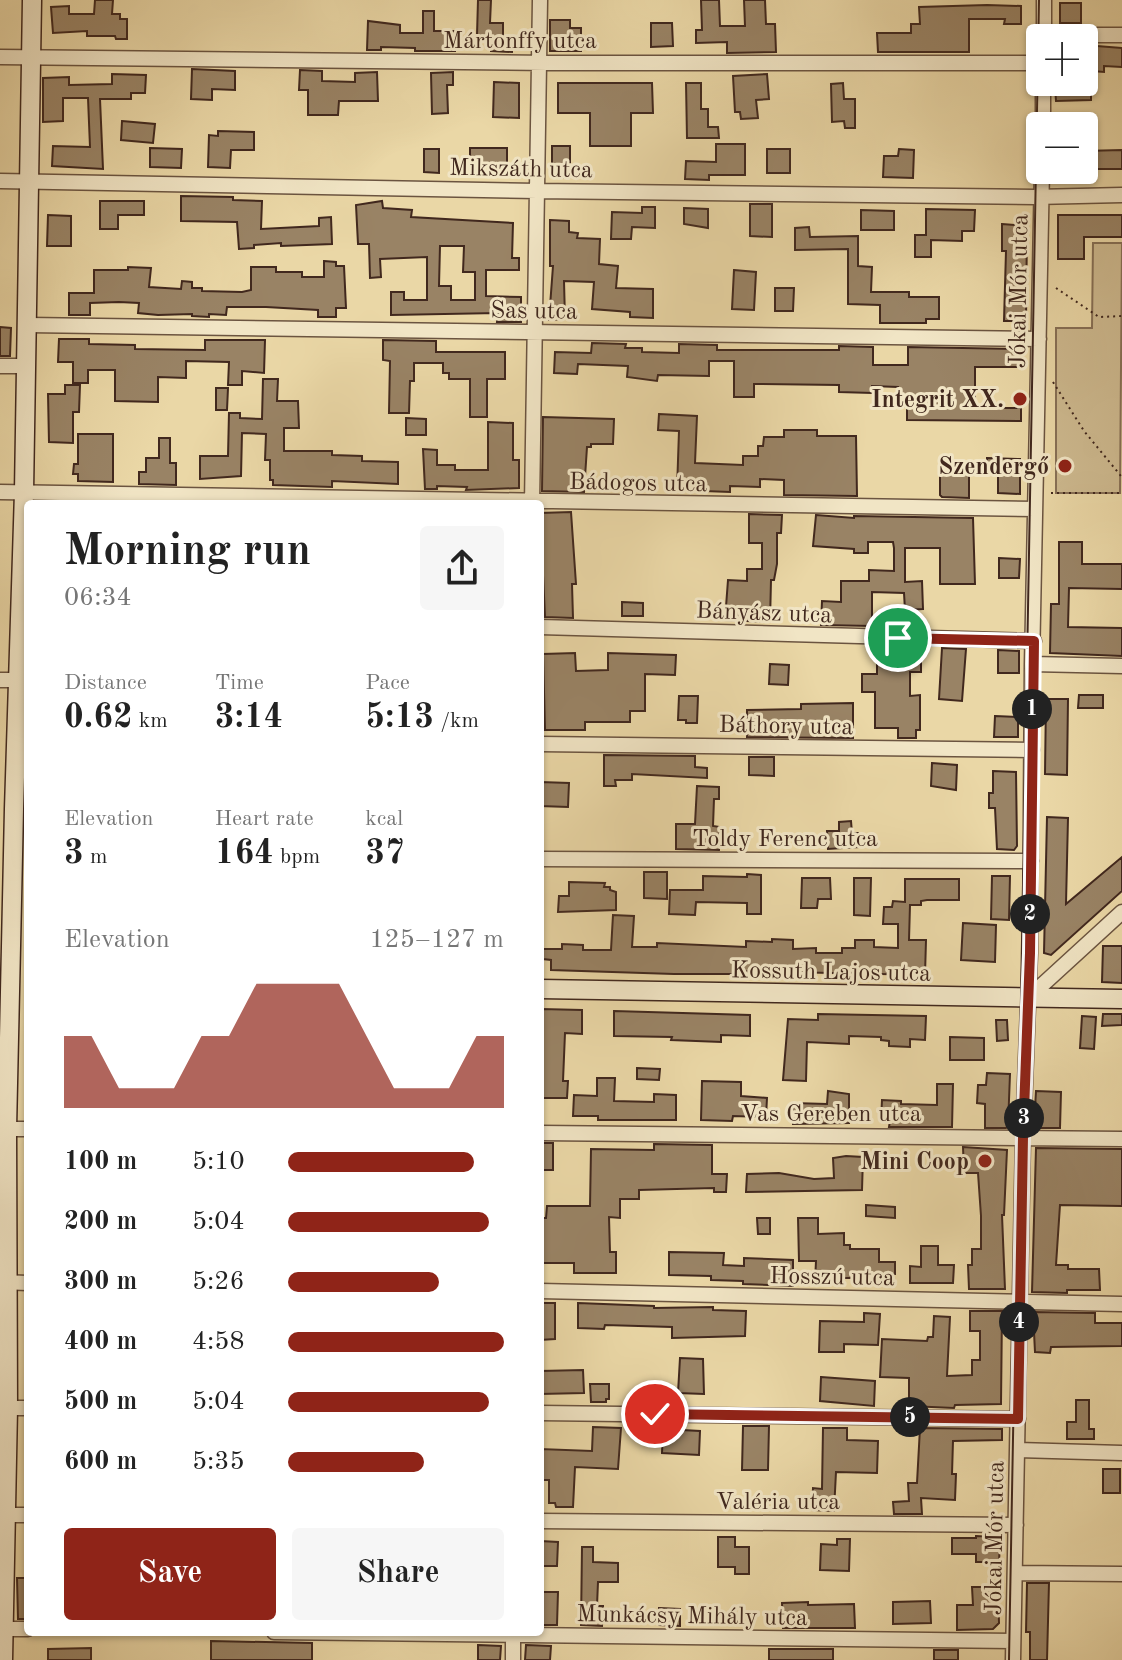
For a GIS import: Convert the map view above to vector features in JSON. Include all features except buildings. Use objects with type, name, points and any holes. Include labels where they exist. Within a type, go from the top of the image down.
[{"type":"street","points":[[2,1655],[5,1522],[3,1129],[20,852],[7,809],[22,741],[9,680],[24,626],[32,0]]},
{"type":"street","points":[[532,500],[540,0]]},
{"type":"street","points":[[1044,0],[1044,24]]},
{"type":"street","points":[[1098,35],[1122,35]]},
{"type":"street","name":"Mártonffy utca","points":[[0,57],[539,63],[1026,63]]},
{"type":"street","name":"Mikszáth utca","points":[[0,181],[537,191],[1041,197],[1122,195]]},
{"type":"street","name":"Jókai Mór utca","points":[[1013,1660],[1031,861],[1041,184]]},
{"type":"street","name":"Sas utca","points":[[28,325],[1039,339]]},
{"type":"street","points":[[0,366],[27,366]]},
{"type":"street","name":"Bádogos utca","points":[[0,492],[393,500]]},
{"type":"street","name":"Bádogos utca","points":[[544,503],[1035,509]]},
{"type":"street","name":"Bányász utca","points":[[544,627],[1034,641]]},
{"type":"street","points":[[1032,664],[1122,666]]},
{"type":"street","name":"Báthory utca","points":[[544,744],[1032,750]]},
{"type":"street","name":"Toldy Ferenc utca","points":[[544,859],[1031,861]]},
{"type":"street","points":[[1028,998],[1122,912]]},
{"type":"street","name":"Kossuth Lajos utca","points":[[544,989],[1122,999]]},
{"type":"street","points":[[3,1129],[24,1129]]},
{"type":"street","name":"Vas Gereben utca","points":[[544,1133],[1122,1139]]},
{"type":"street","points":[[3,1282],[24,1283]]},
{"type":"street","name":"Hosszú utca","points":[[544,1291],[1122,1304]]},
{"type":"street","points":[[544,1413],[1018,1419]]},
{"type":"street","points":[[1018,1450],[1122,1453]]},
{"type":"street","name":"Valéria utca","points":[[544,1521],[1016,1525]]},
{"type":"street","points":[[1016,1573],[1122,1574]]},
{"type":"street","points":[[4,1629],[24,1629]]},
{"type":"street","name":"Munkácsy Mihály utca","points":[[544,1633],[1013,1641]]},
{"type":"street","points":[[513,1636],[513,1660]]},
{"type":"path","points":[[1051,285],[1099,317],[1122,316]]},
{"type":"path","points":[[1048,380],[1056,384],[1084,431],[1121,476]]},
{"type":"path","points":[[1045,492],[1122,493]]},
{"type":"shaded area","points":[[1093,243],[1122,243],[1120,493],[1056,493],[1056,328],[1092,328]]},
{"type":"tram line","points":[[1009,1660],[1039,0]]},
{"type":"place","name":"Integrit XX.","points":[[1020,399]]},
{"type":"place","name":"Szendergő","points":[[1065,466]]},
{"type":"place","name":"Mini Coop","points":[[985,1161]]},
{"type":"route","points":[[655,1414],[1018,1419],[1030,953],[1034,641],[898,638]]}]
